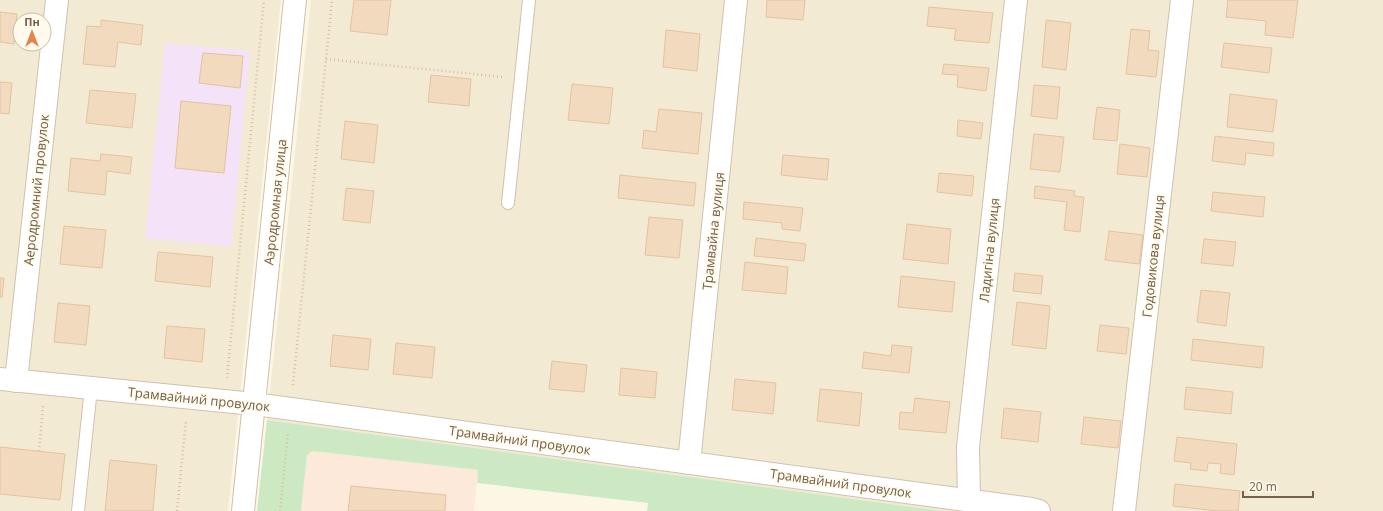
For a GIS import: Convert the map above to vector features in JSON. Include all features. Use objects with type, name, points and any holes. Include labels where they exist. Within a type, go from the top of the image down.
[{"type":"street","name":"Аеродромний провулок","points":[[8,380],[57,0]]},
{"type":"street","name":"Аэродромная улица","points":[[243,511],[296,0]]},
{"type":"street","name":"Трамвайна вулиця","points":[[689,463],[736,0]]},
{"type":"street","name":"Ладигіна вулиця","points":[[969,500],[968,447],[1016,0]]},
{"type":"street","name":"Годовикова вулиця","points":[[1124,511],[1182,0]]},
{"type":"street","name":"Трамвайний провулок","points":[[8,380],[254,404],[969,500],[1039,511]]},
{"type":"lane","points":[[508,203],[529,0]]},
{"type":"lane","points":[[78,511],[91,388]]},
{"type":"path","points":[[225,401],[264,0]]},
{"type":"path","points":[[280,511],[332,0]]},
{"type":"path","points":[[326,59],[521,79]]},
{"type":"path","points":[[39,451],[46,383]]},
{"type":"path","points":[[177,511],[189,398]]},
{"type":"shaded area","points":[[0,0],[281,0],[228,511],[0,511]]},
{"type":"shaded area","points":[[311,0],[1383,0],[1383,511],[942,511],[267,420]]},
{"type":"shaded area","points":[[165,43],[250,51],[231,247],[145,238]]},
{"type":"shaded area","points":[[311,451],[478,470],[474,511],[301,511],[307,455]]},
{"type":"green space","points":[[267,420],[942,511],[647,511],[648,503],[477,483],[478,470],[312,451],[307,455],[301,511],[257,511]]},
{"type":"building","points":[[354,0],[391,0],[387,35],[350,31]]},
{"type":"building","points":[[767,0],[805,0],[803,20],[766,17]]},
{"type":"building","points":[[1228,0],[1298,0],[1293,38],[1265,35],[1266,21],[1226,17]]},
{"type":"building","points":[[929,7],[993,13],[989,43],[954,40],[956,29],[927,26]]},
{"type":"building","points":[[0,12],[12,13],[12,44],[0,42]]},
{"type":"building","points":[[101,20],[143,25],[141,45],[118,42],[115,67],[83,64],[87,26],[101,27]]},
{"type":"building","points":[[1046,20],[1071,23],[1066,70],[1042,67]]},
{"type":"building","points":[[1131,29],[1150,31],[1148,50],[1159,51],[1156,77],[1126,74]]},
{"type":"building","points":[[666,30],[700,34],[697,71],[663,67]]},
{"type":"building","points":[[1224,43],[1272,48],[1269,73],[1221,67]]},
{"type":"building","points":[[203,53],[243,56],[240,88],[199,83]]},
{"type":"building","points":[[944,64],[989,68],[986,91],[957,87],[958,75],[942,74]]},
{"type":"building","points":[[431,75],[471,79],[469,106],[428,102]]},
{"type":"building","points":[[0,82],[12,83],[9,114],[0,113]]},
{"type":"building","points":[[572,84],[613,88],[609,124],[568,120]]},
{"type":"building","points":[[1034,85],[1060,87],[1057,119],[1031,116]]},
{"type":"building","points":[[90,90],[136,94],[132,128],[86,123]]},
{"type":"building","points":[[1230,94],[1277,100],[1273,132],[1227,127]]},
{"type":"building","points":[[181,101],[231,106],[224,173],[175,168]]},
{"type":"building","points":[[1097,107],[1120,110],[1117,141],[1093,139]]},
{"type":"building","points":[[659,109],[702,113],[698,154],[642,148],[644,130],[656,132]]},
{"type":"building","points":[[958,120],[983,123],[981,139],[957,136]]},
{"type":"building","points":[[345,121],[378,125],[374,163],[341,159]]},
{"type":"building","points":[[1034,134],[1064,137],[1060,172],[1030,169]]},
{"type":"building","points":[[1215,136],[1274,143],[1273,156],[1246,153],[1245,165],[1212,161]]},
{"type":"building","points":[[1120,144],[1150,148],[1147,177],[1117,174]]},
{"type":"building","points":[[101,154],[132,157],[130,174],[107,171],[105,195],[68,191],[71,158],[100,161]]},
{"type":"building","points":[[783,155],[829,159],[827,180],[781,175]]},
{"type":"building","points":[[939,173],[974,176],[972,196],[937,192]]},
{"type":"building","points":[[620,175],[696,183],[694,206],[618,198]]},
{"type":"building","points":[[1035,186],[1075,191],[1074,196],[1084,197],[1080,232],[1064,230],[1067,202],[1034,198]]},
{"type":"building","points":[[346,188],[374,191],[370,223],[343,220]]},
{"type":"building","points":[[1213,192],[1265,197],[1263,217],[1211,211]]},
{"type":"building","points":[[744,202],[803,208],[800,231],[782,229],[782,223],[743,219]]},
{"type":"building","points":[[649,217],[683,220],[679,258],[645,255]]},
{"type":"building","points":[[907,224],[951,229],[948,264],[903,259]]},
{"type":"building","points":[[64,226],[106,230],[102,268],[60,264]]},
{"type":"building","points":[[1109,231],[1143,235],[1139,264],[1105,260]]},
{"type":"building","points":[[756,238],[806,244],[804,261],[754,256]]},
{"type":"building","points":[[1204,239],[1236,242],[1233,266],[1201,263]]},
{"type":"building","points":[[158,252],[213,257],[210,287],[155,281]]},
{"type":"building","points":[[745,262],[788,267],[786,294],[742,290]]},
{"type":"building","points":[[1015,273],[1043,276],[1041,294],[1013,291]]},
{"type":"building","points":[[901,276],[955,282],[952,312],[898,307]]},
{"type":"building","points":[[0,278],[4,278],[2,297],[0,297]]},
{"type":"building","points":[[1201,290],[1230,293],[1226,326],[1197,322]]},
{"type":"building","points":[[1017,302],[1050,306],[1046,349],[1012,345]]},
{"type":"building","points":[[58,303],[90,306],[86,345],[54,342]]},
{"type":"building","points":[[1100,325],[1129,328],[1126,354],[1097,351]]},
{"type":"building","points":[[167,326],[205,329],[202,362],[164,358]]},
{"type":"building","points":[[333,335],[371,339],[368,370],[330,366]]},
{"type":"building","points":[[1193,339],[1264,347],[1262,368],[1191,360]]},
{"type":"building","points":[[396,343],[435,347],[432,378],[393,374]]},
{"type":"building","points":[[892,345],[912,347],[909,373],[862,368],[864,352],[891,356]]},
{"type":"building","points":[[552,361],[587,365],[584,392],[549,389]]},
{"type":"building","points":[[621,368],[657,372],[655,398],[619,395]]},
{"type":"building","points":[[735,379],[776,383],[773,414],[732,410]]},
{"type":"building","points":[[1186,387],[1233,392],[1231,414],[1184,409]]},
{"type":"building","points":[[820,389],[862,393],[859,426],[817,421]]},
{"type":"building","points":[[915,398],[950,402],[946,433],[899,429],[900,412],[913,413]]},
{"type":"building","points":[[1004,408],[1041,412],[1038,442],[1001,438]]},
{"type":"building","points":[[1084,417],[1121,421],[1118,448],[1081,444]]},
{"type":"building","points":[[1177,437],[1237,444],[1234,475],[1220,473],[1221,464],[1208,463],[1207,471],[1190,469],[1191,463],[1174,461]]},
{"type":"building","points":[[0,447],[65,454],[60,500],[0,494]]},
{"type":"building","points":[[110,460],[157,465],[153,511],[105,511]]},
{"type":"building","points":[[1175,484],[1240,491],[1238,511],[1218,511],[1173,506]]},
{"type":"building","points":[[351,486],[446,495],[445,511],[348,511]]}]
